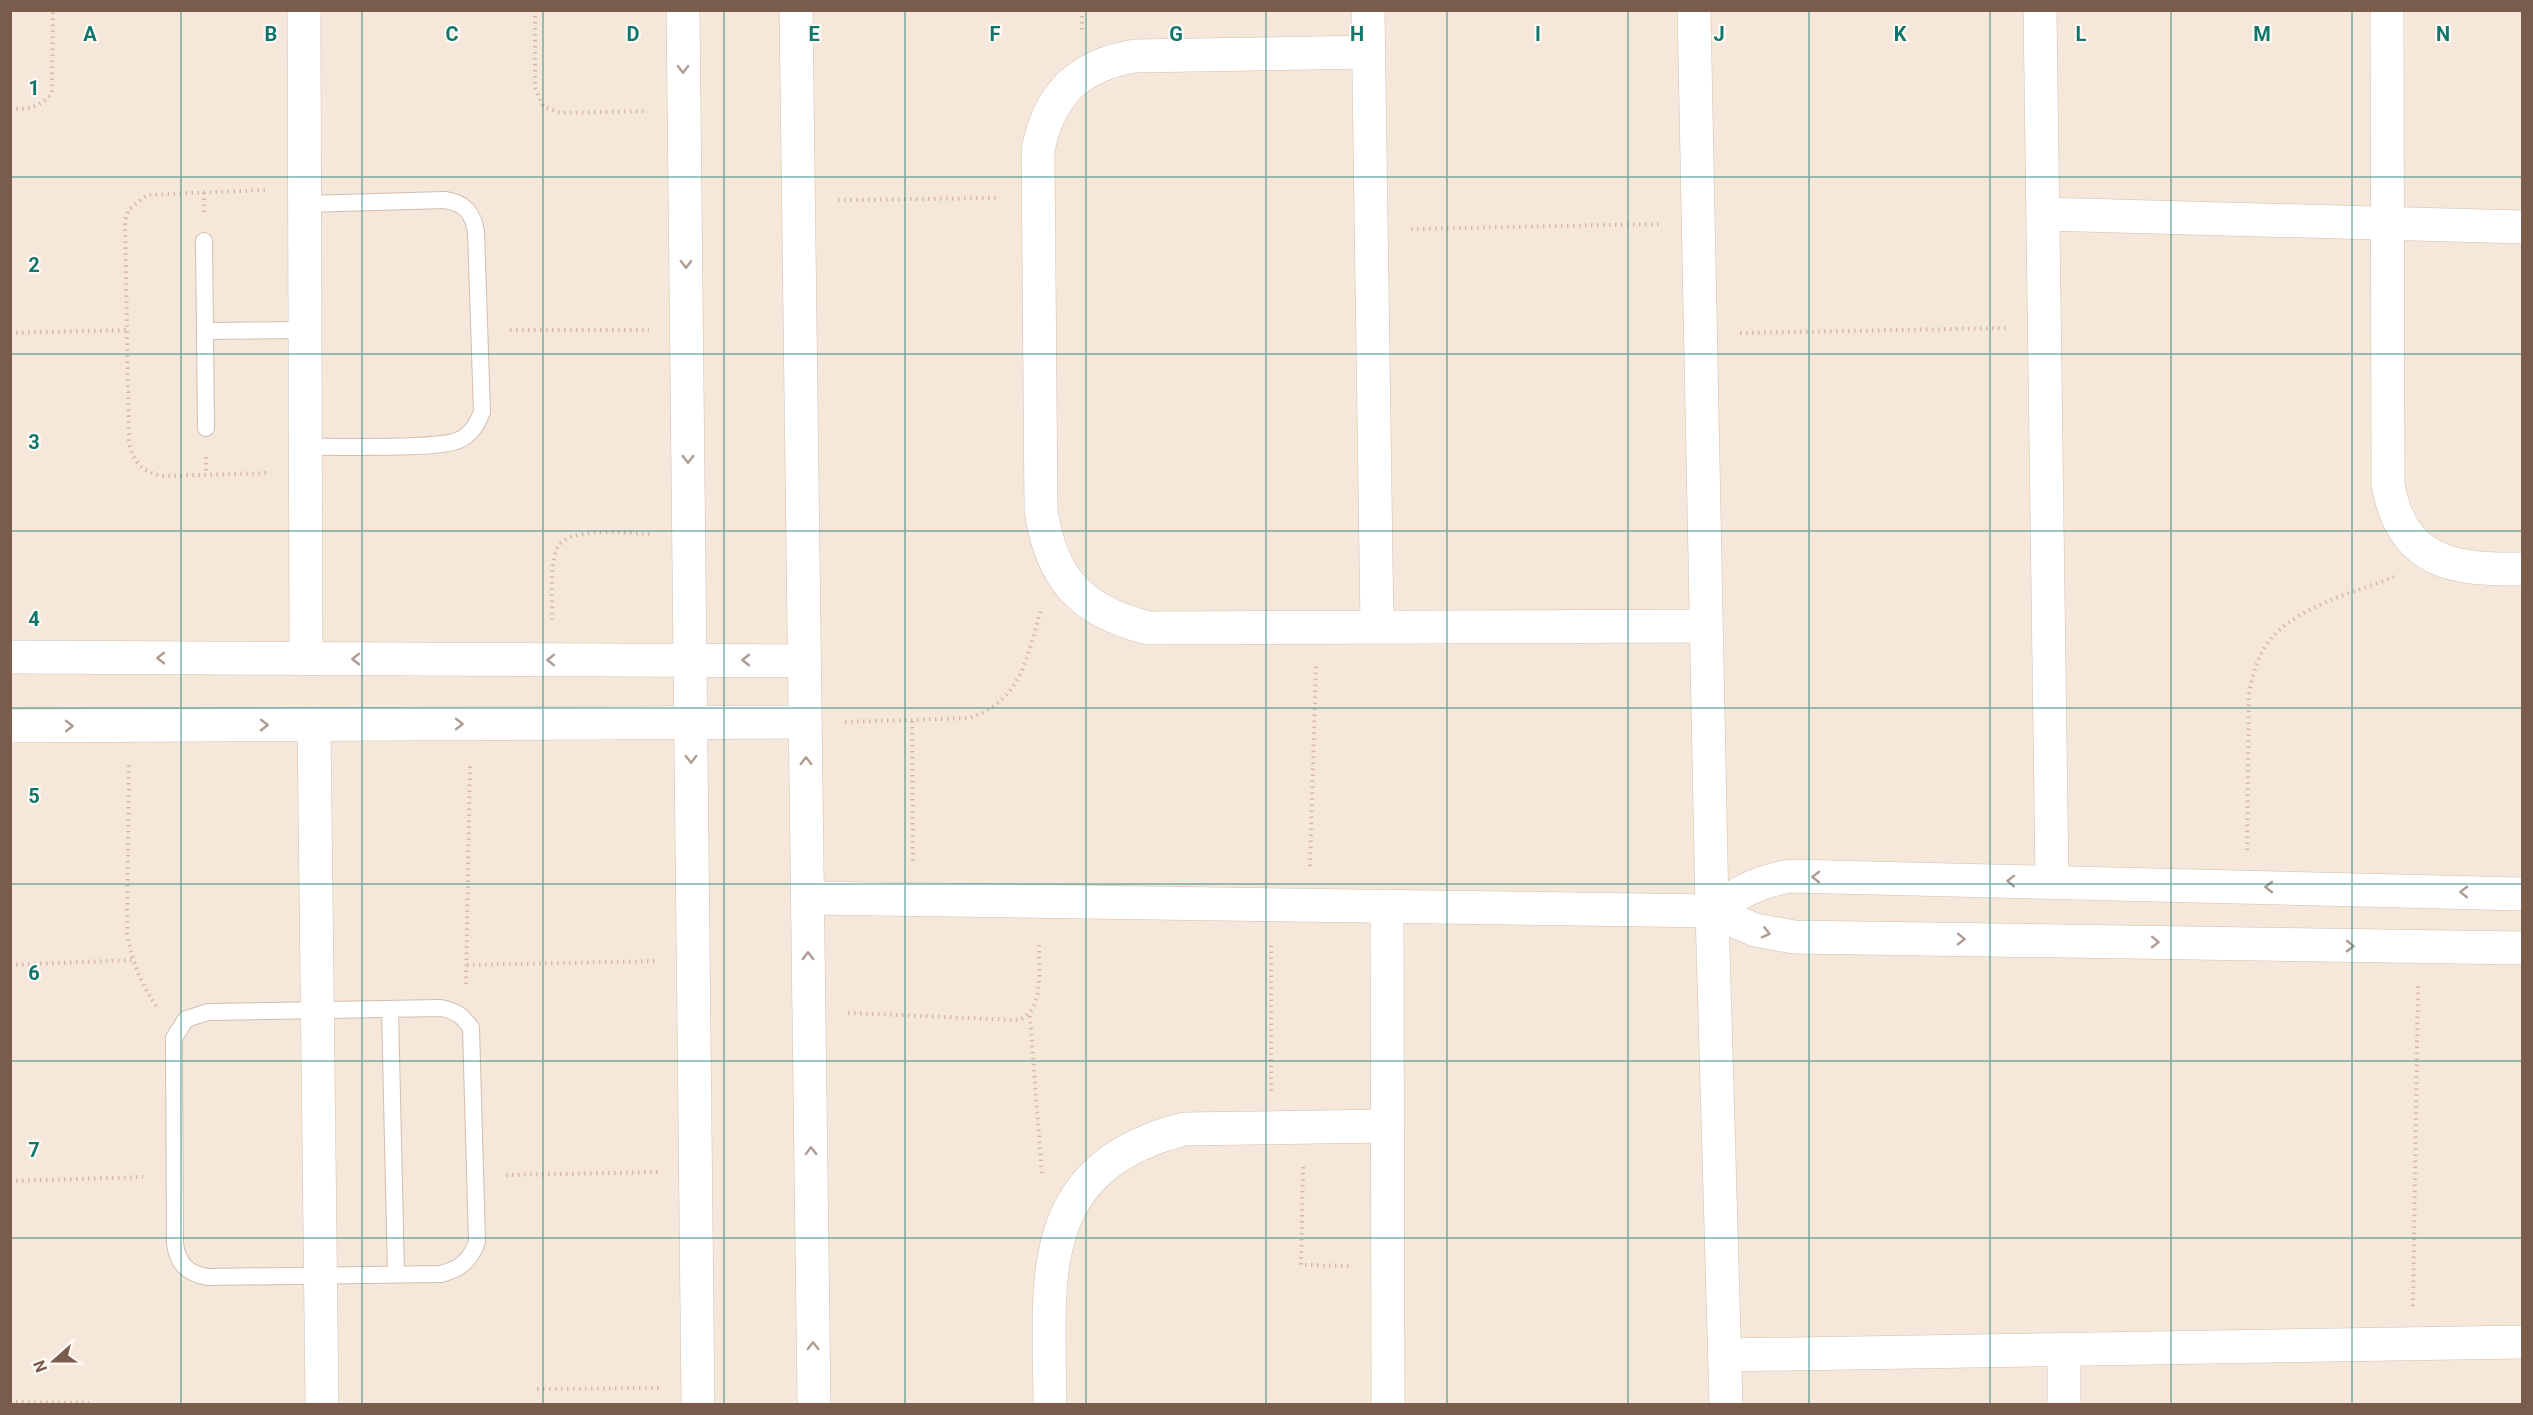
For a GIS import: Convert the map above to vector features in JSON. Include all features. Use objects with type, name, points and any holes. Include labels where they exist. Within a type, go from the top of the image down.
[{"type":"street","points":[[304,10],[306,658]]},
{"type":"street","points":[[683,10],[698,1396]]},
{"type":"street","points":[[796,10],[814,1404]]},
{"type":"street","points":[[1368,10],[1377,627]]},
{"type":"street","points":[[1694,10],[1712,911],[1726,1404]]},
{"type":"street","points":[[2040,10],[2052,881]]},
{"type":"street","points":[[2387,10],[2388,484],[2391,503],[2409,536],[2438,559],[2477,570],[2523,569]]},
{"type":"street","points":[[1369,52],[1135,56],[1099,64],[1065,89],[1047,117],[1038,150],[1041,510],[1045,539],[1055,566],[1072,590],[1094,608],[1120,621],[1148,628],[1706,626]]},
{"type":"street","points":[[2044,214],[2523,227]]},
{"type":"street","points":[[10,657],[804,661]]},
{"type":"street","points":[[10,726],[805,722]]},
{"type":"street","points":[[314,724],[322,1404]]},
{"type":"street","points":[[1712,911],[1751,886],[1792,876],[2523,894]]},
{"type":"street","points":[[807,898],[1712,911],[1755,930],[1794,937],[2523,948]]},
{"type":"street","points":[[1387,906],[1388,1404]]},
{"type":"street","points":[[1050,1404],[1049,1277],[1055,1247],[1065,1218],[1081,1191],[1102,1168],[1118,1156],[1154,1137],[1184,1130],[1387,1126]]},
{"type":"street","points":[[1725,1355],[2523,1342]]},
{"type":"street","points":[[2064,1349],[2064,1404]]},
{"type":"lane","points":[[305,204],[445,200],[457,202],[468,209],[474,220],[476,232],[482,412],[469,434],[446,444],[306,447]]},
{"type":"lane","points":[[204,242],[206,428]]},
{"type":"lane","points":[[205,331],[305,330]]},
{"type":"lane","points":[[390,1009],[396,1274]]},
{"type":"lane","points":[[390,1009],[454,1010],[471,1028],[477,1242],[464,1264],[453,1271],[441,1274],[207,1277],[195,1274],[184,1267],[177,1257],[175,1244],[174,1038],[186,1018],[208,1011],[390,1009]]},
{"type":"path","points":[[10,109],[36,107],[45,102],[52,93],[53,10]]},
{"type":"path","points":[[535,10],[535,88],[543,106],[560,113],[684,111]]},
{"type":"path","points":[[798,200],[1038,198]]},
{"type":"path","points":[[1372,230],[1698,223]]},
{"type":"path","points":[[1700,334],[2045,327]]},
{"type":"path","points":[[10,333],[127,330]]},
{"type":"path","points":[[479,330],[687,330]]},
{"type":"path","points":[[550,660],[554,558],[556,548],[563,540],[581,533],[688,534]]},
{"type":"path","points":[[2247,887],[2249,692],[2255,668],[2266,644],[2281,627],[2307,612],[2438,559]]},
{"type":"path","points":[[805,722],[970,718],[990,711],[1008,696],[1020,678],[1055,566]]},
{"type":"path","points":[[1308,906],[1317,627]]},
{"type":"path","points":[[912,721],[913,900]]},
{"type":"path","points":[[464,1018],[471,724]]},
{"type":"path","points":[[129,726],[127,933],[132,960],[142,986],[158,1009],[179,1027]]},
{"type":"path","points":[[1041,902],[1036,1006],[1030,1016],[1042,1182]]},
{"type":"path","points":[[1271,905],[1271,1127]]},
{"type":"path","points":[[2413,1343],[2418,947]]},
{"type":"path","points":[[10,965],[132,960]]},
{"type":"path","points":[[467,965],[693,960]]},
{"type":"path","points":[[809,1011],[1019,1020],[1030,1016]]},
{"type":"path","points":[[1305,1127],[1301,1265],[1387,1266]]},
{"type":"path","points":[[476,1175],[695,1171]]},
{"type":"path","points":[[10,1180],[174,1176]]},
{"type":"path","points":[[537,1389],[698,1396]]},
{"type":"path","points":[[10,1402],[89,1403]]},
{"type":"shaded area","points":[[10,11],[2522,11],[2522,1404],[11,1404]]}]
